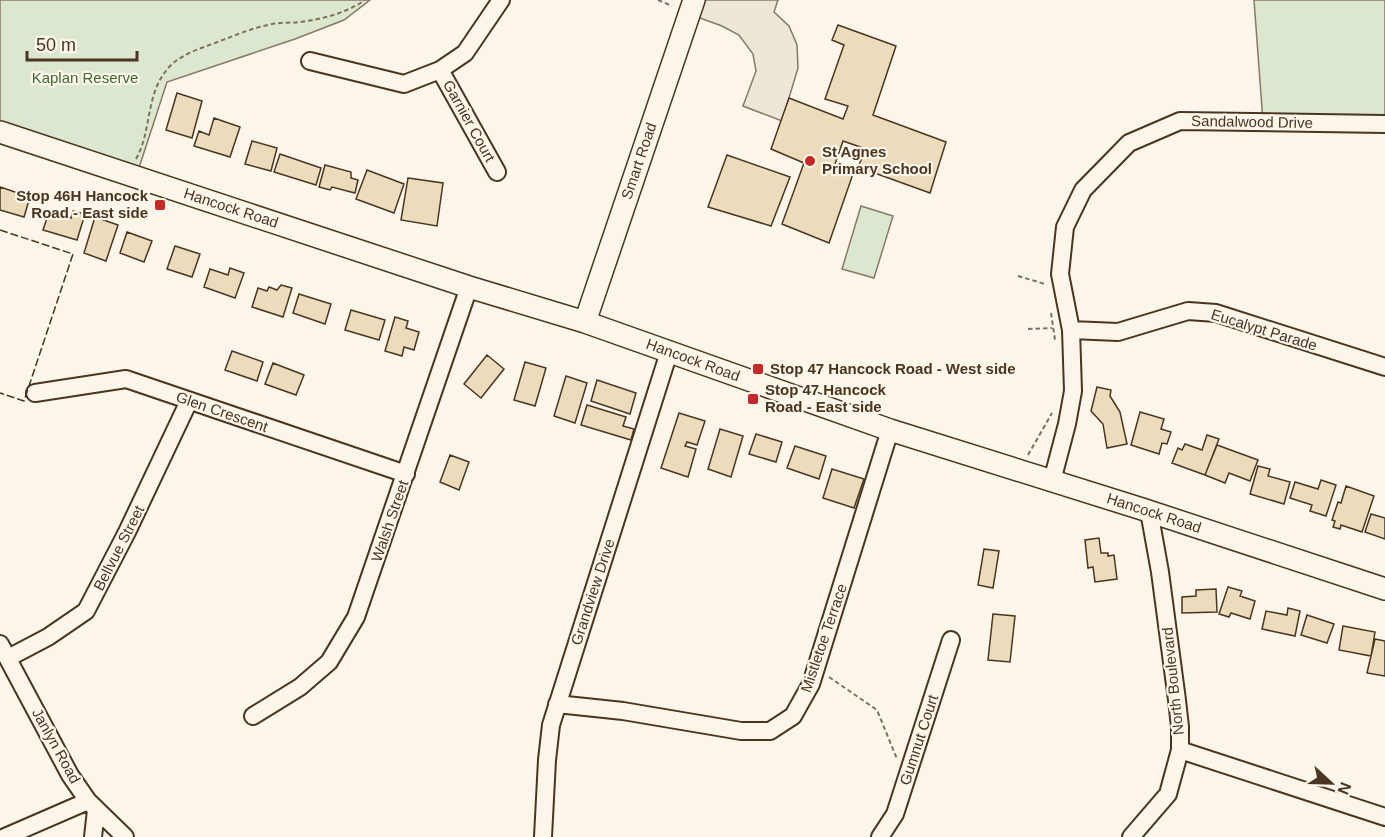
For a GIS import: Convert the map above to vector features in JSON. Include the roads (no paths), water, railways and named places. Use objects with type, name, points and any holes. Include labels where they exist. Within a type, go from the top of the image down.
[{"type":"main road","name":"Smart Road","points":[[585,322],[684,4]]},
{"type":"main road","name":"Hancock Road","points":[[0,132],[469,287],[585,322],[890,430],[1385,589]]},
{"type":"street","points":[[310,61],[404,84],[440,70],[465,53],[501,0]]},
{"type":"street","name":"Garnier Court","points":[[440,70],[497,172]]},
{"type":"street","name":"Sandalwood Drive","points":[[1052,481],[1073,391],[1071,330],[1060,274],[1065,227],[1083,190],[1129,143],[1180,121],[1385,124]]},
{"type":"street","name":"Walsh Street","points":[[253,716],[300,687],[329,662],[356,617],[469,287]]},
{"type":"street","name":"Eucalypt Parade","points":[[1071,330],[1118,332],[1188,311],[1216,313],[1385,367]]},
{"type":"street","name":"Grandview Drive","points":[[543,837],[551,725],[669,352]]},
{"type":"street","name":"Glen Crescent","points":[[35,393],[126,379],[406,474]]},
{"type":"street","name":"Bellvue Street","points":[[4,651],[48,637],[86,611],[127,532],[189,401]]},
{"type":"street","name":"Mistletoe Terrace","points":[[557,704],[623,711],[741,731],[770,730],[793,716],[811,684],[890,430]]},
{"type":"street","name":"North Boulevard","points":[[1133,836],[1168,794],[1180,750],[1177,700],[1160,572],[1149,512]]},
{"type":"street","name":"Gumnut Court","points":[[880,837],[895,814],[951,640]]},
{"type":"street","name":"Janlyn Road","points":[[4,651],[70,775],[92,805],[125,837]]},
{"type":"street","points":[[1180,750],[1385,818]]},
{"type":"street","points":[[5,837],[92,805],[93,837]]},
{"type":"place","name":"St Agnes Primary School","points":[[810,161]]},
{"type":"place","name":"Stop 46H Hancock Road - East side","points":[[160,205]]},
{"type":"place","name":"Stop 47 Hancock Road - West side","points":[[758,369]]},
{"type":"place","name":"Stop 47 Hancock Road - East side","points":[[753,399]]},
{"type":"park label","name":"Kaplan Reserve","points":[[85,78]]}]
